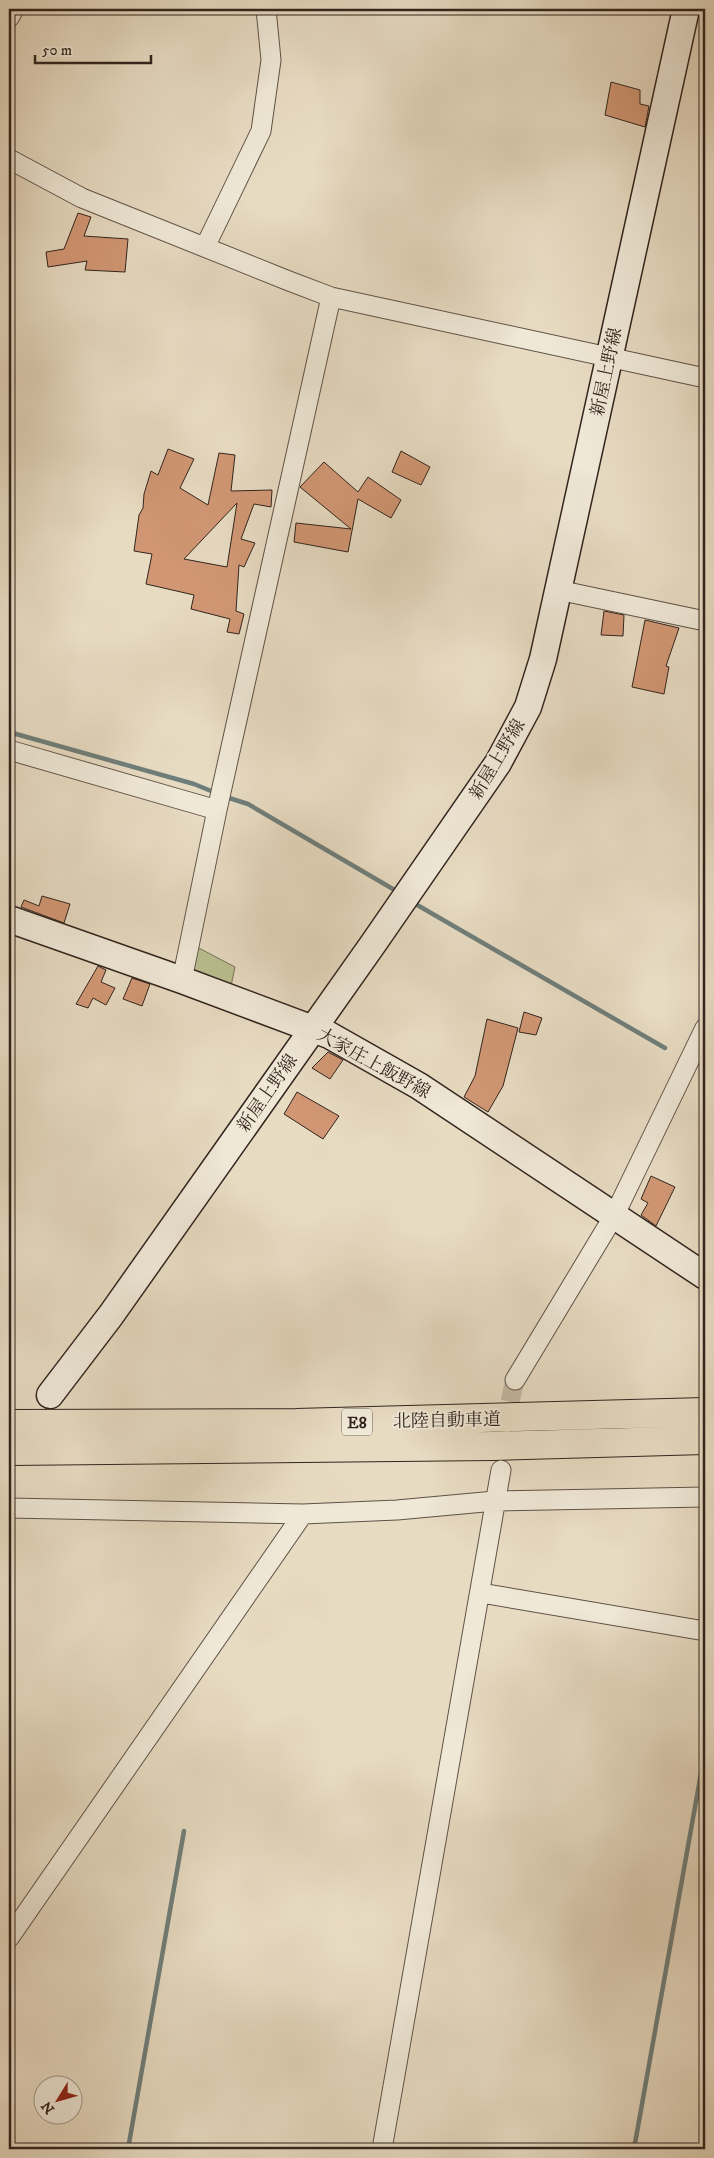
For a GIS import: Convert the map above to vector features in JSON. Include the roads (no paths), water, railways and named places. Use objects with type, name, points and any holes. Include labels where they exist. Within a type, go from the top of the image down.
[{"type":"highway","name":"北陸自動車道","points":[[9,1424],[296,1423],[705,1412]]},
{"type":"highway","name":"北陸自動車道","points":[[9,1451],[415,1447],[705,1440]]},
{"type":"main road","name":"新屋上野線","points":[[50,1395],[111,1315],[498,763],[528,707],[543,659],[686,9]]},
{"type":"main road","name":"大家庄上飯野線","points":[[9,919],[182,980],[329,1035],[419,1086],[615,1214],[705,1276]]},
{"type":"street","points":[[9,18],[14,9]]},
{"type":"street","points":[[205,247],[261,130],[271,60],[266,9]]},
{"type":"street","points":[[9,159],[82,198],[288,281],[331,296],[705,378]]},
{"type":"street","points":[[182,980],[217,810],[331,296]]},
{"type":"street","points":[[558,590],[705,621]]},
{"type":"street","points":[[9,750],[217,810]]},
{"type":"street","points":[[515,1380],[615,1214],[705,1028]]},
{"type":"street","points":[[382,2149],[501,1470]]},
{"type":"street","points":[[9,1508],[303,1514],[397,1510],[495,1501],[705,1497]]},
{"type":"street","points":[[9,1938],[303,1514]]},
{"type":"street","points":[[480,1592],[705,1631]]},
{"type":"waterway","points":[[9,732],[194,784],[216,793]]},
{"type":"waterway","points":[[226,797],[248,804],[398,892]]},
{"type":"waterway","points":[[412,902],[665,1048]]},
{"type":"waterway","points":[[634,2149],[705,1751]]},
{"type":"waterway","points":[[128,2149],[184,1831]]},
{"type":"tunnel","points":[[502,1457],[507,1415],[515,1380]]}]
